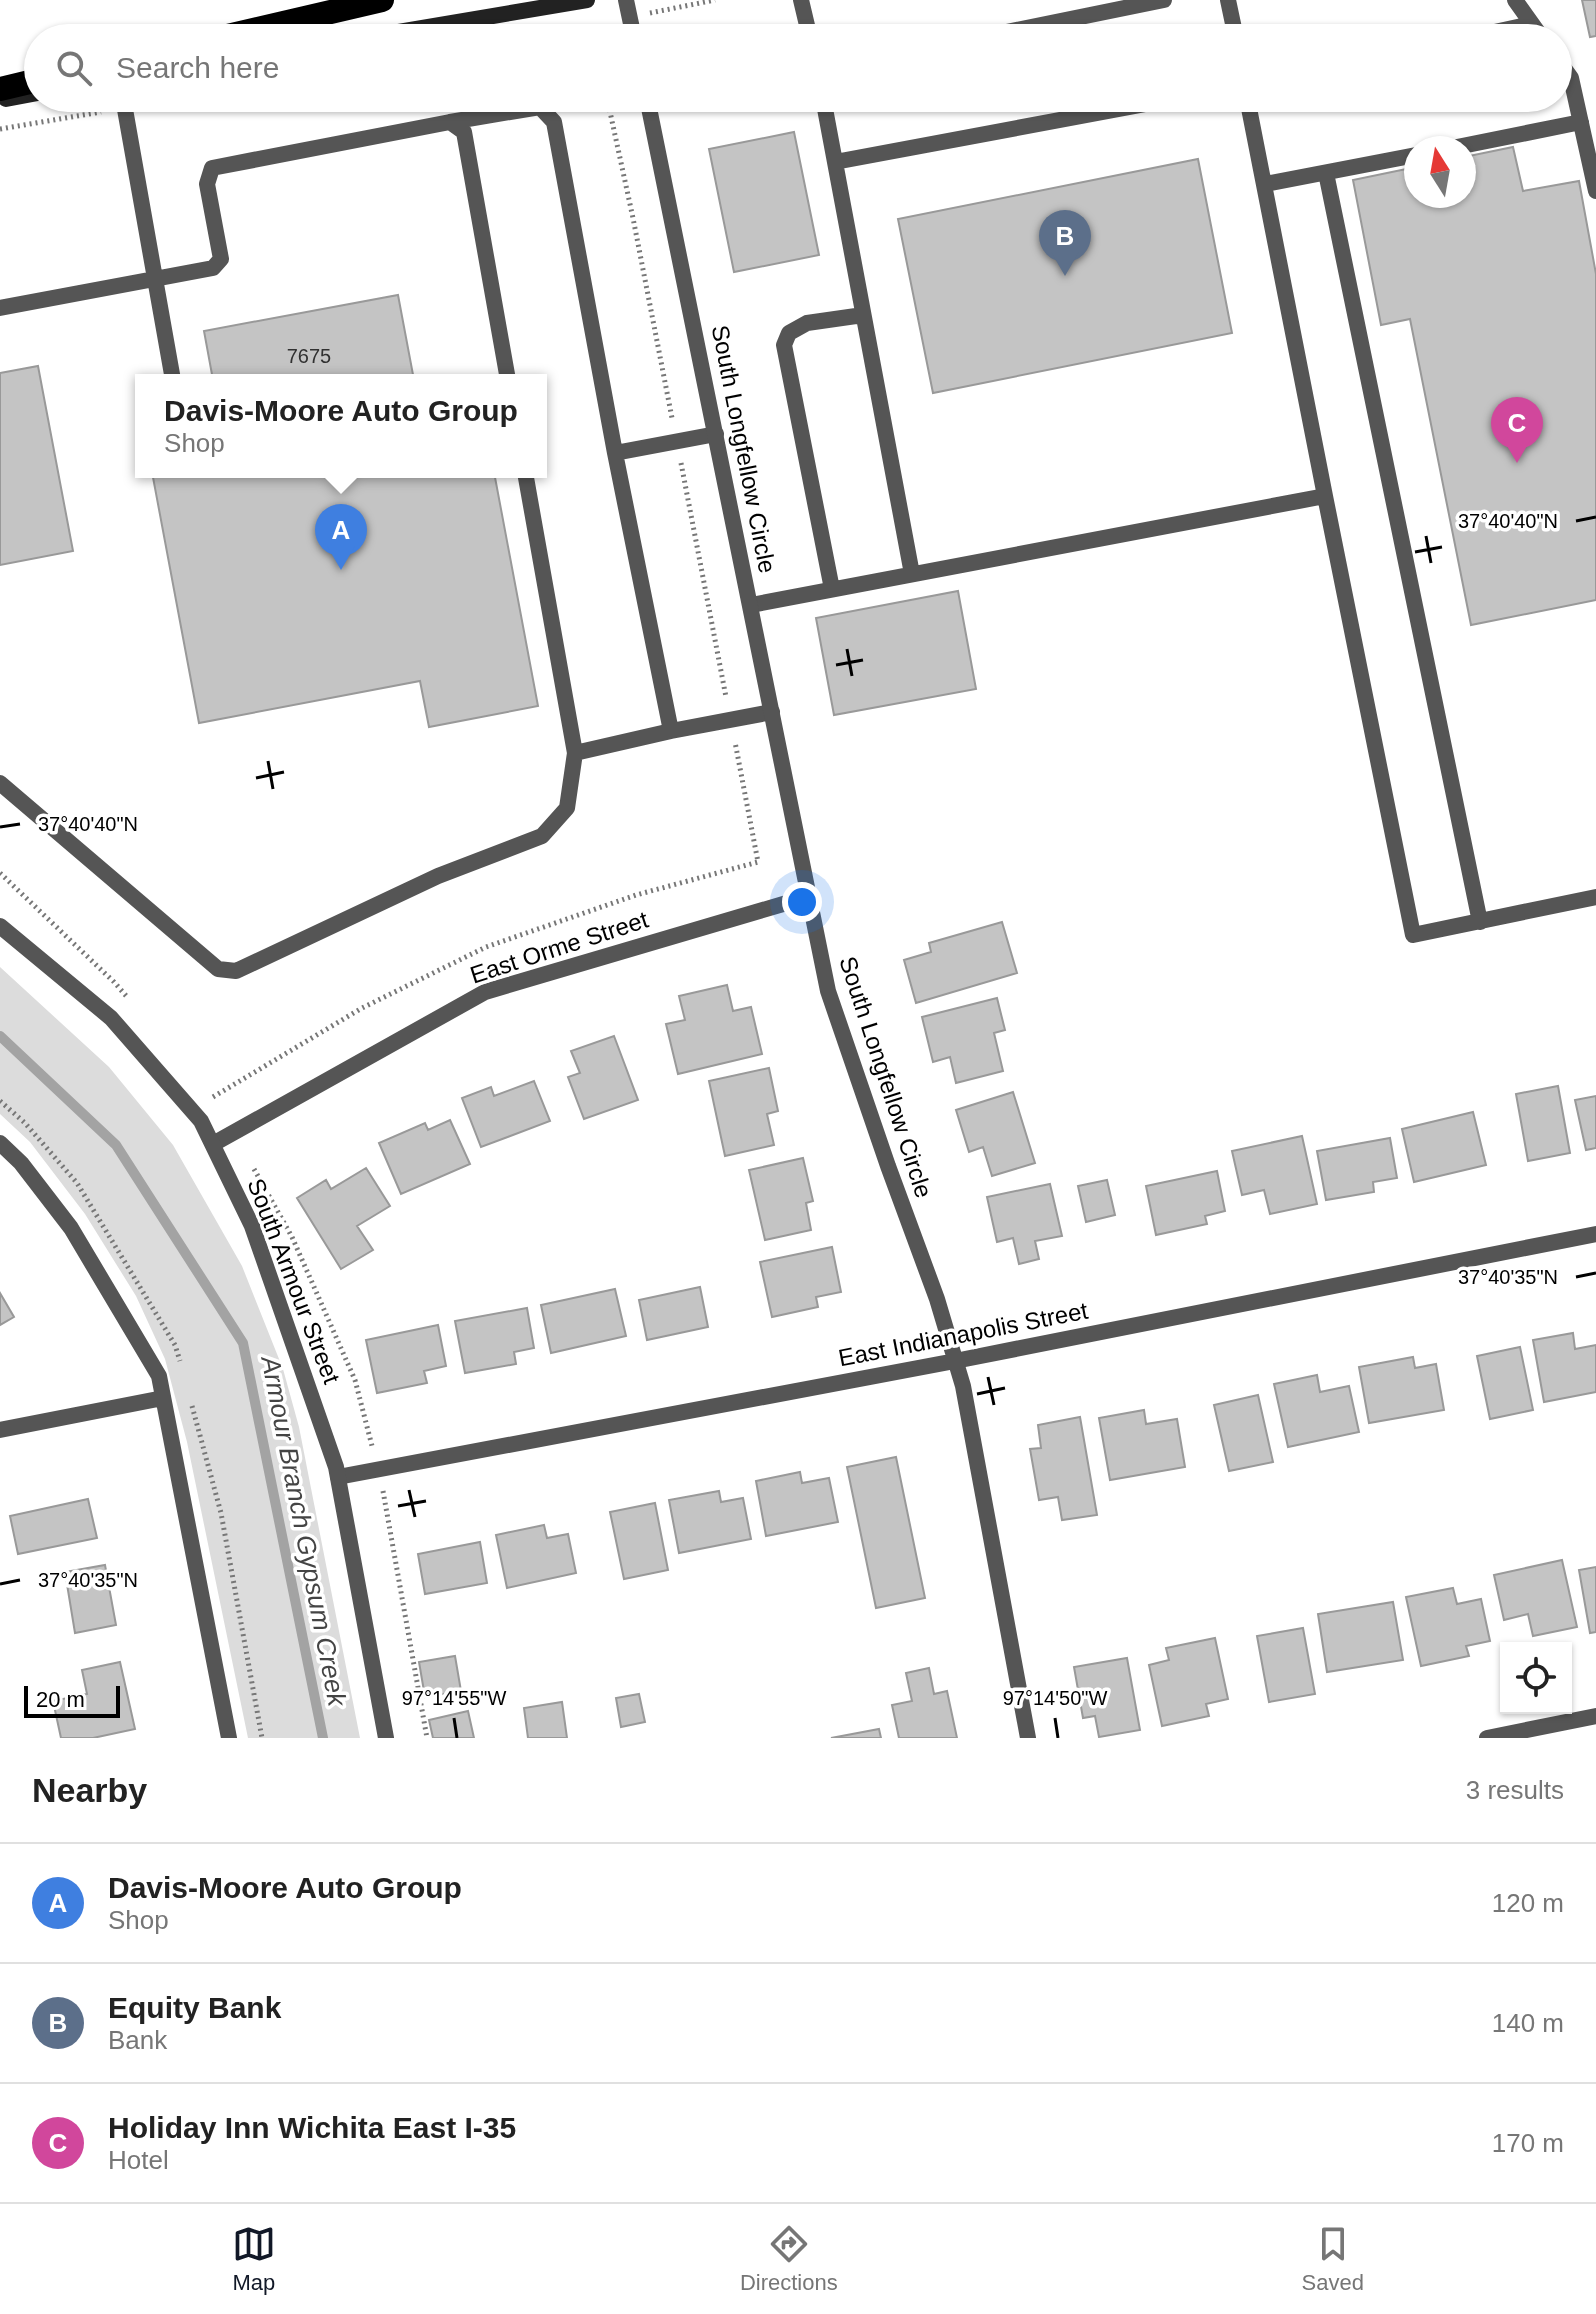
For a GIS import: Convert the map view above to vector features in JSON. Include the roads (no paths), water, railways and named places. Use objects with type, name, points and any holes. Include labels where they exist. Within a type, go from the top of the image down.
[{"type":"highway","points":[[279,24],[382,0]]},
{"type":"highway","points":[[0,89],[24,83]]},
{"type":"main road","points":[[446,24],[587,0]]},
{"type":"main road","points":[[0,100],[24,96]]},
{"type":"street","points":[[626,0],[631,24]]},
{"type":"street","points":[[801,0],[807,24]]},
{"type":"street","points":[[1046,24],[1164,0]]},
{"type":"street","points":[[1228,0],[1233,24]]},
{"type":"street","points":[[1515,0],[1532,24]]},
{"type":"street","points":[[1572,82],[1596,191]]},
{"type":"street","points":[[126,112],[172,374]]},
{"type":"street","points":[[0,308],[213,268],[221,259],[207,184],[212,168],[510,112]]},
{"type":"street","points":[[545,112],[554,122],[615,453],[671,731]]},
{"type":"street","name":"South Longfellow Circle","points":[[649,112],[828,991],[937,1299],[963,1386],[1028,1738]]},
{"type":"street","points":[[826,112],[912,574]]},
{"type":"street","points":[[835,162],[1103,112]]},
{"type":"street","points":[[1250,112],[1413,935],[1596,897]]},
{"type":"street","points":[[450,122],[464,132],[507,374]]},
{"type":"street","points":[[1476,143],[1581,122]]},
{"type":"street","points":[[1265,184],[1404,157]]},
{"type":"street","points":[[1326,173],[1480,922]]},
{"type":"street","points":[[832,589],[784,345],[789,333],[807,323],[863,315]]},
{"type":"street","points":[[615,453],[716,434]]},
{"type":"street","points":[[0,783],[218,969],[236,971],[438,876],[542,836],[567,808],[575,753],[526,478]]},
{"type":"street","points":[[751,605],[1325,496]]},
{"type":"street","points":[[575,753],[772,712]]},
{"type":"street","name":"East Orme Street","points":[[213,1144],[485,992],[807,897]]},
{"type":"street","name":"South Armour Street","points":[[0,926],[111,1018],[201,1121],[252,1226],[338,1477],[386,1738]]},
{"type":"street","points":[[0,1143],[21,1163],[71,1228],[159,1376],[229,1738]]},
{"type":"street","name":"East Indianapolis Street","points":[[338,1477],[955,1361],[1596,1234]]},
{"type":"street","points":[[0,1430],[163,1398]]},
{"type":"street","points":[[1487,1738],[1596,1716]]},
{"type":"waterway","name":"Armour Branch Gypsum Creek","points":[[0,1036],[116,1145],[243,1343],[323,1738]]},
{"type":"place","name":"Equity Bank","points":[[1065,276]]},
{"type":"place","name":"Holiday Inn Wichita East I-35","points":[[1517,463]]},
{"type":"place","name":"Davis-Moore Auto Group","points":[[341,570]]}]
